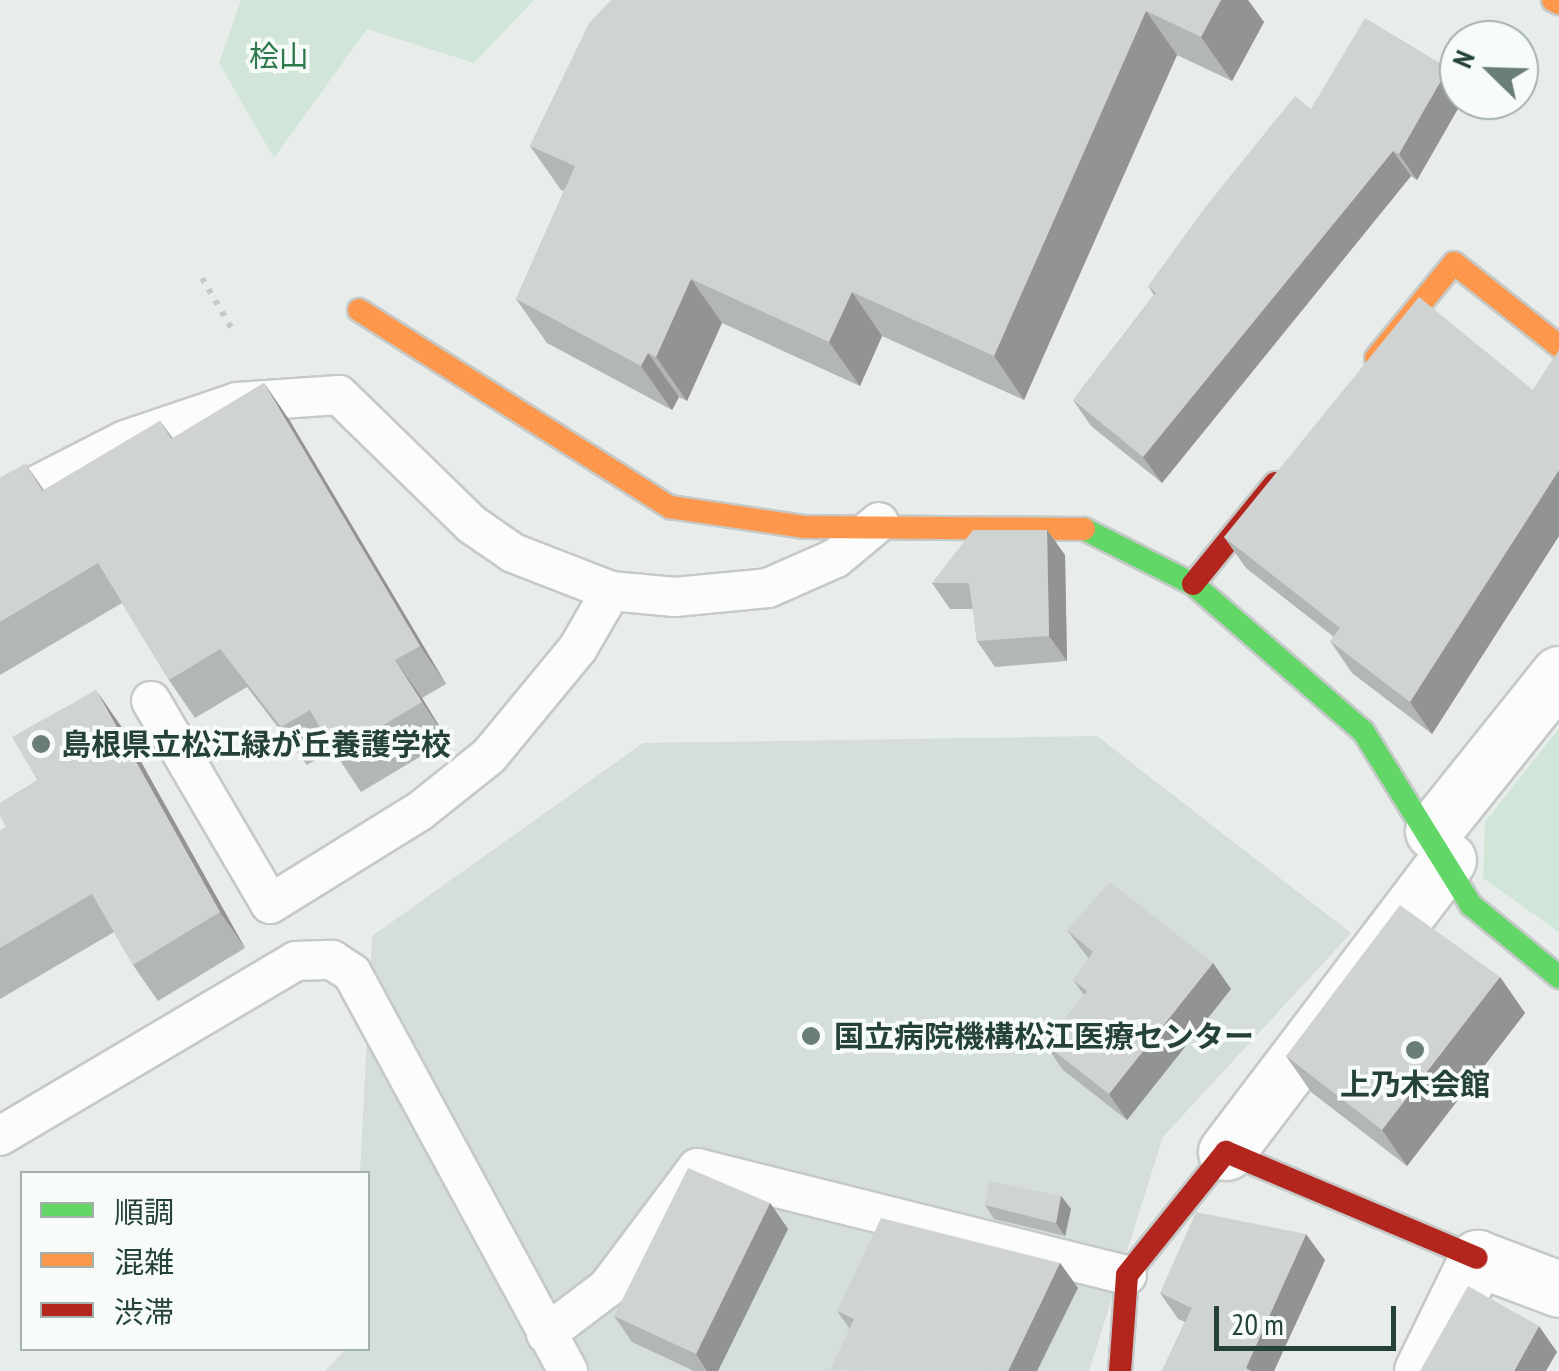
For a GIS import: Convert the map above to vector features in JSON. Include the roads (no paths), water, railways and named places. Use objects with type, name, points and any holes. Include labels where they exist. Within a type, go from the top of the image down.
[{"type":"street","points":[[1354,385],[1454,263],[1559,346]]},
{"type":"street","points":[[359,310],[670,507],[804,527],[881,520],[1074,524],[1194,584],[1362,731],[1441,846],[1471,905],[1559,977]]},
{"type":"street","points":[[1194,584],[1292,462]]},
{"type":"street","points":[[1120,1371],[1127,1276],[1226,1152],[1559,674]]},
{"type":"street","points":[[1226,1152],[1559,1289]]},
{"type":"street","points":[[1422,1371],[1477,1258]]},
{"type":"lane","points":[[0,504],[125,440],[237,402],[339,395],[471,524],[512,553],[611,591],[675,597],[768,588],[836,558],[881,520]]},
{"type":"lane","points":[[151,701],[270,904],[489,756],[578,648],[611,591]]},
{"type":"lane","points":[[0,1136],[296,962],[332,960],[352,973],[568,1371]]},
{"type":"lane","points":[[546,1334],[607,1288],[697,1168],[1127,1276]]},
{"type":"place","name":"島根県立松江緑が丘養護学校","points":[[41,744]]},
{"type":"place","name":"国立病院機構松江医療センター","points":[[811,1036]]},
{"type":"place","name":"上乃木会館","points":[[1415,1050]]},
{"type":"park label","name":"桧山","points":[[279,56]]}]
